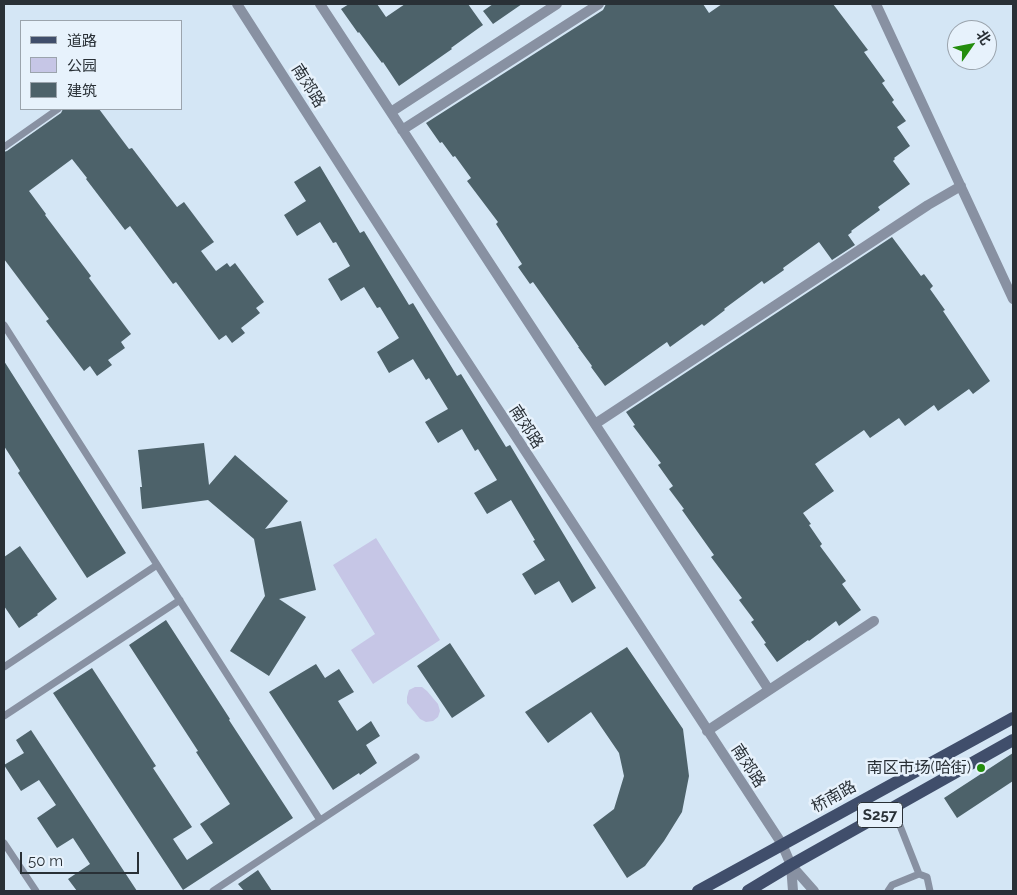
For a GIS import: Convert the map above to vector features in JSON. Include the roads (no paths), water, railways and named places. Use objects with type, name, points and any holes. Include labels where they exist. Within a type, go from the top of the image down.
[{"type":"main road","name":"桥南路","points":[[698,891],[1013,718]]},
{"type":"main road","name":"S257","points":[[748,891],[1013,740]]},
{"type":"street","name":"南郊路","points":[[238,4],[428,302],[782,844],[791,865]]},
{"type":"street","points":[[320,4],[769,690]]},
{"type":"street","points":[[391,112],[558,4]]},
{"type":"street","points":[[402,130],[598,4]]},
{"type":"street","points":[[876,4],[1013,298]]},
{"type":"street","points":[[595,424],[928,205],[961,186]]},
{"type":"street","points":[[707,731],[874,622]]},
{"type":"street","points":[[791,865],[793,891]]},
{"type":"street","points":[[791,865],[814,891]]},
{"type":"lane","points":[[4,147],[57,110]]},
{"type":"lane","points":[[4,324],[320,820]]},
{"type":"lane","points":[[4,667],[157,565]]},
{"type":"lane","points":[[4,716],[180,600]]},
{"type":"lane","points":[[213,891],[416,757]]},
{"type":"lane","points":[[893,808],[919,874]]},
{"type":"lane","points":[[4,843],[36,891]]},
{"type":"lane","points":[[888,891],[892,885],[919,874],[927,877],[930,891]]},
{"type":"place","name":"南区市场(哈街)","points":[[981,768]]}]
